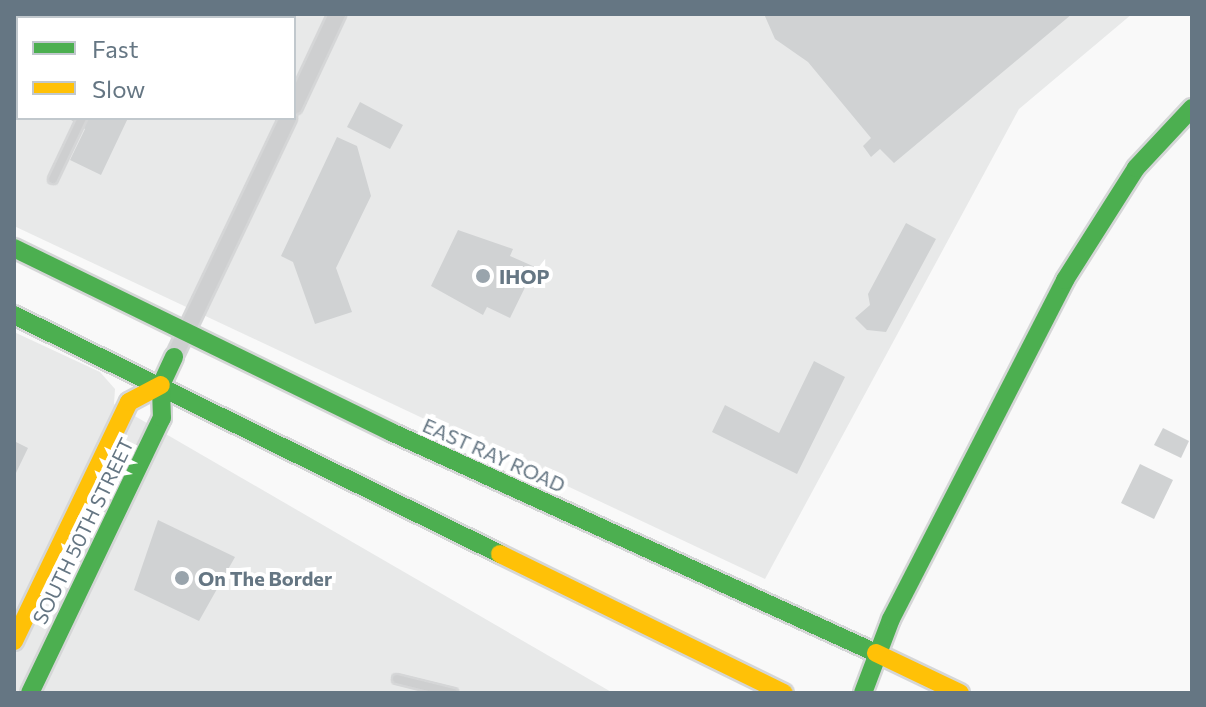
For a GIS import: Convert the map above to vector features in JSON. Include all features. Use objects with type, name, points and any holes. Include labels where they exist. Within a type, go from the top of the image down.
[{"type":"main road","points":[[863,693],[876,653],[933,535],[1081,253],[1136,168],[1192,108]]},
{"type":"main road","name":"EAST RAY ROAD","points":[[14,248],[960,693]]},
{"type":"main road","points":[[14,315],[784,693]]},
{"type":"main road","name":"SOUTH 50TH STREET","points":[[30,693],[162,418],[161,385],[174,357]]},
{"type":"main road","name":"SOUTH 50TH STREET","points":[[14,641],[129,402],[161,385]]},
{"type":"street","points":[[296,102],[337,14]]},
{"type":"street","name":"SOUTH 50TH STREET","points":[[174,357],[287,120]]},
{"type":"lane","points":[[53,179],[81,120]]},
{"type":"lane","points":[[397,679],[453,693]]},
{"type":"lane","points":[[14,685],[30,693]]},
{"type":"shaded area","points":[[14,14],[1132,14],[1019,109],[765,579],[14,226]]},
{"type":"shaded area","points":[[14,332],[100,372],[115,389],[114,404],[613,693],[14,693]]},
{"type":"building","points":[[14,14],[46,14],[16,16],[14,80]]},
{"type":"building","points":[[764,14],[1072,14],[894,163],[880,149],[871,157],[863,146],[871,138],[808,62],[775,39]]},
{"type":"building","points":[[360,102],[403,125],[390,149],[347,127]]},
{"type":"building","points":[[71,120],[127,120],[101,175],[70,160],[85,129]]},
{"type":"building","points":[[337,137],[357,146],[371,196],[336,268],[352,312],[315,324],[293,262],[281,256]]},
{"type":"building","points":[[906,223],[936,239],[886,332],[867,330],[855,318],[870,305],[868,294]]},
{"type":"building","name":"IHOP","points":[[458,230],[513,249],[510,256],[535,267],[510,318],[487,307],[483,315],[431,286]]},
{"type":"building","points":[[814,361],[845,377],[797,474],[712,432],[725,405],[779,433]]},
{"type":"building","points":[[1163,428],[1189,441],[1181,458],[1154,445]]},
{"type":"building","points":[[14,441],[28,448],[14,477]]},
{"type":"building","points":[[1140,464],[1173,480],[1154,519],[1121,503]]},
{"type":"building","name":"On The Border","points":[[158,520],[235,557],[199,621],[134,590]]},
{"type":"traffic: fast","points":[[863,693],[891,619],[1065,280],[1136,168],[1192,108]]},
{"type":"traffic: fast","points":[[14,248],[391,432],[876,653]]},
{"type":"traffic: fast","points":[[14,315],[500,554]]},
{"type":"traffic: fast","points":[[30,693],[162,418],[161,385],[174,357]]},
{"type":"traffic: slow","points":[[14,641],[129,402],[161,385]]},
{"type":"traffic: slow","points":[[500,554],[784,693]]},
{"type":"traffic: slow","points":[[876,653],[960,693]]},
{"type":"place","name":"IHOP","points":[[483,276]]},
{"type":"place","name":"On The Border","points":[[182,578]]}]
